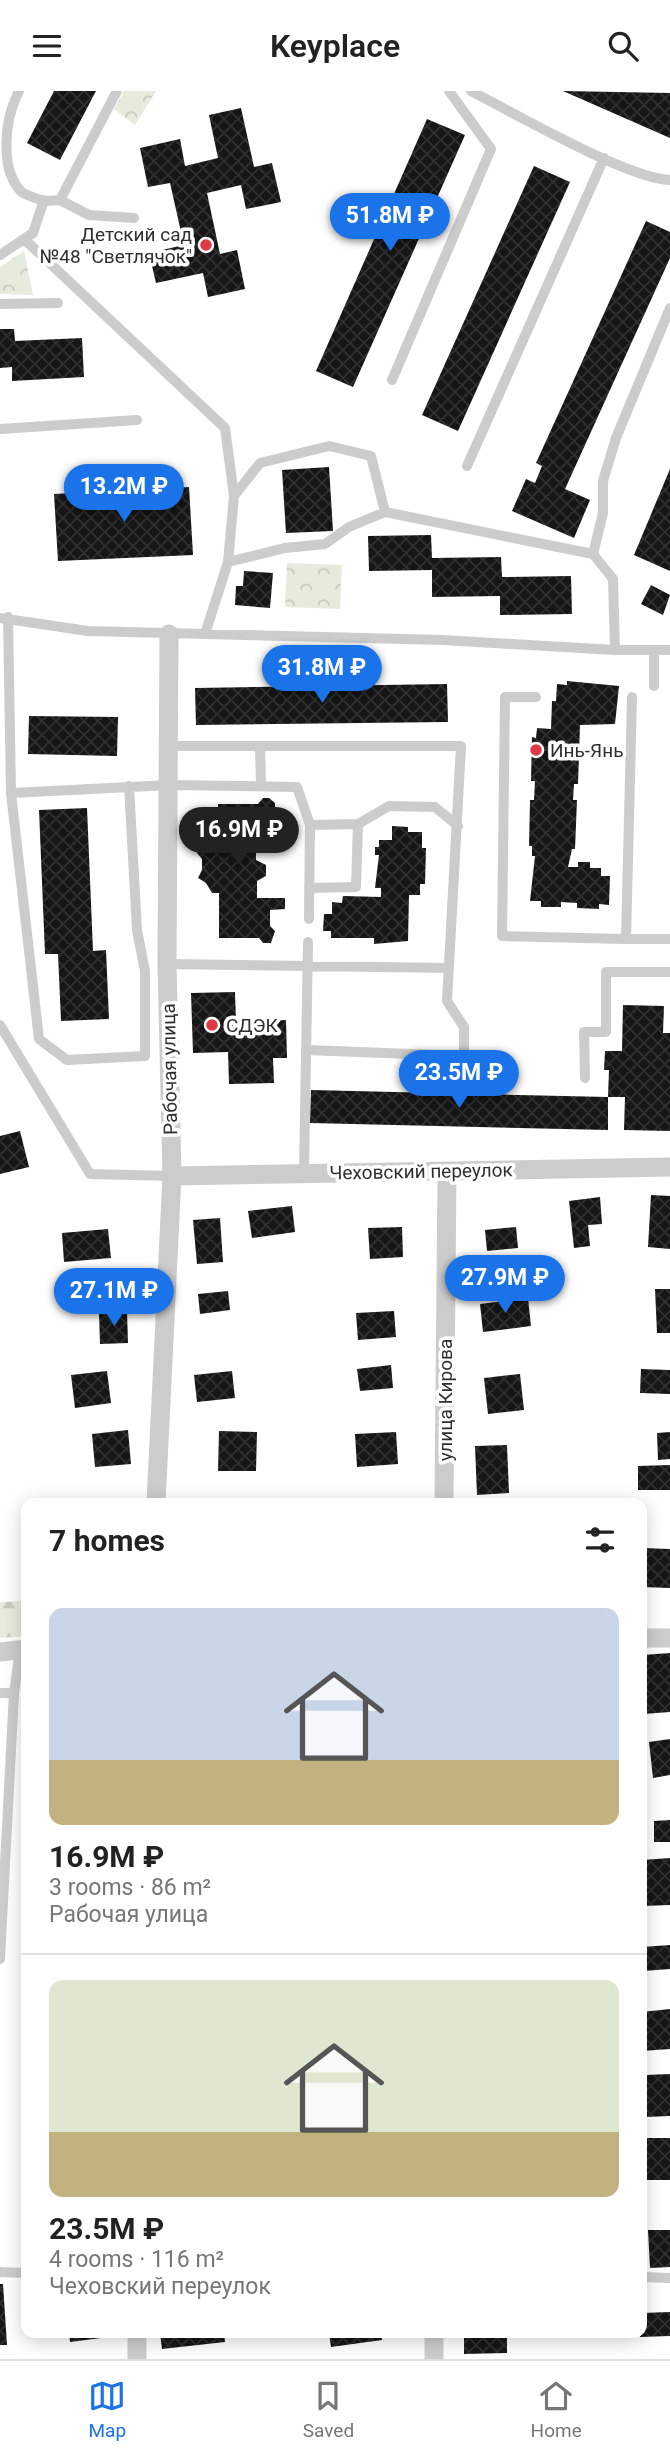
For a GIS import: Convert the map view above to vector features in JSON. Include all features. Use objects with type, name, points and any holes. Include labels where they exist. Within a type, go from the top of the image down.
[{"type":"street","name":"Рабочая улица","points":[[156,1498],[172,1176],[167,964],[169,634]]},
{"type":"street","name":"Чеховский переулок","points":[[172,1176],[670,1167]]},
{"type":"street","name":"улица Кирова","points":[[444,1498],[447,1171]]},
{"type":"street","points":[[647,1638],[670,1637]]},
{"type":"street","points":[[0,1652],[21,1649]]},
{"type":"street","points":[[137,2338],[137,2359]]},
{"type":"street","points":[[434,2338],[434,2359]]},
{"type":"lane","points":[[19,91],[1,129],[0,169],[11,187],[43,202],[60,200],[89,215],[134,218]]},
{"type":"lane","points":[[60,200],[117,91]]},
{"type":"lane","points":[[392,380],[491,149],[449,91]]},
{"type":"lane","points":[[471,91],[604,158],[659,180],[670,180]]},
{"type":"lane","points":[[467,466],[604,158]]},
{"type":"lane","points":[[0,255],[33,233],[43,202]]},
{"type":"lane","points":[[24,239],[225,428],[234,496],[228,562],[205,634]]},
{"type":"lane","points":[[0,304],[58,303]]},
{"type":"lane","points":[[593,554],[603,513],[603,481],[616,438],[670,308]]},
{"type":"lane","points":[[0,429],[137,420]]},
{"type":"lane","points":[[234,496],[260,463],[329,446],[371,456],[385,512]]},
{"type":"lane","points":[[228,562],[285,548],[324,544],[349,527],[385,512],[593,554],[613,579],[615,650]]},
{"type":"lane","points":[[129,786],[137,930],[145,971],[145,1056],[67,1060],[39,1039],[11,793],[4,618],[88,631],[443,640],[615,650],[670,650]]},
{"type":"lane","points":[[654,650],[654,686]]},
{"type":"lane","points":[[536,697],[505,697],[502,936],[670,939]]},
{"type":"lane","points":[[626,939],[632,697]]},
{"type":"lane","points":[[169,746],[461,746],[447,1001],[464,1027],[464,1056],[306,1050]]},
{"type":"lane","points":[[260,747],[261,785]]},
{"type":"lane","points":[[11,793],[170,785],[297,787],[310,825],[309,919]]},
{"type":"lane","points":[[310,825],[358,824],[389,806],[435,807],[458,826]]},
{"type":"lane","points":[[309,888],[356,887],[358,824]]},
{"type":"lane","points":[[304,1172],[309,942]]},
{"type":"lane","points":[[167,964],[449,968]]},
{"type":"lane","points":[[585,1078],[584,1032],[606,1032],[606,972],[670,972]]},
{"type":"lane","points":[[0,1025],[90,1174],[172,1176]]},
{"type":"lane","points":[[0,1959],[14,1693],[21,1659]]},
{"type":"lane","points":[[0,1693],[14,1693]]},
{"type":"lane","points":[[0,2272],[21,2273]]},
{"type":"lane","points":[[647,2277],[670,2277]]},
{"type":"green space","points":[[124,91],[156,91],[135,125],[114,109]]},
{"type":"green space","points":[[24,251],[33,295],[0,294],[0,267]]},
{"type":"green space","points":[[287,563],[342,565],[340,609],[285,607]]},
{"type":"green space","points":[[21,1601],[21,1636],[0,1638],[0,1602]]},
{"type":"building","points":[[54,91],[96,91],[60,160],[27,143]]},
{"type":"building","points":[[563,91],[670,93],[670,138]]},
{"type":"building","points":[[241,108],[254,167],[272,163],[281,202],[246,209],[241,185],[207,193],[220,254],[237,250],[245,289],[208,297],[203,273],[156,283],[149,253],[184,245],[170,183],[148,187],[140,148],[180,139],[185,166],[218,158],[209,115]]},
{"type":"building","points":[[427,119],[465,135],[353,387],[316,371]]},
{"type":"building","points":[[534,166],[570,182],[458,431],[422,415]]},
{"type":"building","points":[[646,221],[670,232],[670,258],[565,489],[590,500],[574,538],[512,511],[526,479],[535,483],[542,466],[536,463]]},
{"type":"building","points":[[0,329],[14,329],[15,341],[82,338],[84,377],[12,381],[12,367],[0,368]]},
{"type":"building","points":[[329,467],[333,531],[286,533],[282,470]]},
{"type":"building","points":[[670,469],[670,571],[634,555]]},
{"type":"building","points":[[189,487],[193,555],[58,561],[54,494]]},
{"type":"building","points":[[431,535],[432,558],[501,557],[502,577],[571,576],[572,614],[500,615],[500,596],[432,597],[432,570],[369,571],[368,536]]},
{"type":"building","points":[[244,571],[273,573],[270,608],[235,605],[236,586],[243,586]]},
{"type":"building","points":[[651,585],[670,595],[663,615],[641,604]]},
{"type":"building","points":[[567,681],[619,686],[615,724],[580,725],[578,784],[574,784],[573,800],[577,800],[575,849],[572,849],[568,867],[578,867],[578,862],[590,862],[590,868],[601,868],[601,876],[610,876],[609,905],[599,904],[599,909],[577,908],[577,903],[561,902],[561,907],[541,907],[541,901],[530,901],[535,856],[532,856],[532,846],[529,846],[530,800],[534,800],[535,781],[531,781],[532,737],[536,738],[537,728],[551,729],[552,701],[556,701],[557,684],[567,685]]},
{"type":"building","points":[[447,684],[448,722],[196,725],[195,688]]},
{"type":"building","points":[[29,716],[118,717],[117,756],[28,754]]},
{"type":"building","points":[[263,798],[269,798],[275,803],[275,811],[270,815],[270,832],[284,832],[284,842],[256,842],[256,860],[266,865],[266,876],[257,881],[257,898],[285,898],[285,909],[270,910],[270,926],[275,931],[271,943],[263,943],[259,938],[219,938],[219,893],[212,893],[206,883],[198,878],[202,870],[202,859],[197,853],[202,848],[202,808],[218,808],[218,804],[258,804]]},
{"type":"building","points":[[87,808],[93,951],[106,950],[109,1019],[61,1021],[58,954],[45,954],[39,810]]},
{"type":"building","points":[[392,826],[408,827],[408,832],[422,832],[422,848],[426,848],[425,884],[420,884],[420,895],[409,895],[408,941],[374,944],[374,938],[331,938],[331,931],[323,931],[324,914],[332,914],[332,902],[342,903],[343,896],[381,897],[381,888],[375,888],[379,855],[375,855],[375,847],[379,847],[379,840],[392,840]]},
{"type":"building","points":[[235,992],[236,1022],[286,1020],[287,1058],[273,1058],[274,1083],[229,1084],[228,1052],[193,1053],[191,993]]},
{"type":"building","points":[[623,1005],[664,1006],[663,1033],[670,1033],[670,1131],[624,1130],[625,1097],[608,1097],[609,1070],[604,1070],[605,1051],[622,1051]]},
{"type":"building","points":[[311,1090],[608,1097],[608,1130],[310,1123]]},
{"type":"building","points":[[20,1131],[29,1167],[0,1174],[0,1136]]},
{"type":"building","points":[[651,1195],[670,1196],[670,1249],[648,1247]]},
{"type":"building","points":[[600,1197],[602,1224],[588,1225],[590,1246],[574,1248],[569,1201]]},
{"type":"building","points":[[292,1206],[295,1232],[252,1238],[248,1211]]},
{"type":"building","points":[[220,1218],[223,1262],[197,1264],[193,1220]]},
{"type":"building","points":[[402,1227],[403,1257],[370,1259],[368,1228]]},
{"type":"building","points":[[516,1227],[518,1248],[487,1251],[485,1230]]},
{"type":"building","points":[[108,1229],[111,1258],[64,1262],[62,1233]]},
{"type":"building","points":[[655,1289],[670,1289],[670,1333],[657,1333]]},
{"type":"building","points":[[228,1291],[230,1310],[200,1314],[198,1294]]},
{"type":"building","points":[[528,1298],[531,1326],[483,1332],[480,1304]]},
{"type":"building","points":[[127,1311],[128,1343],[100,1344],[99,1313]]},
{"type":"building","points":[[394,1311],[396,1337],[358,1340],[356,1313]]},
{"type":"building","points":[[391,1365],[393,1388],[360,1391],[357,1369]]},
{"type":"building","points":[[641,1369],[670,1370],[670,1394],[640,1393]]},
{"type":"building","points":[[107,1371],[111,1403],[75,1408],[71,1375]]},
{"type":"building","points":[[232,1371],[235,1398],[197,1402],[194,1375]]},
{"type":"building","points":[[520,1374],[524,1410],[488,1414],[484,1378]]},
{"type":"building","points":[[128,1430],[131,1464],[95,1467],[92,1434]]},
{"type":"building","points":[[219,1431],[257,1432],[256,1471],[218,1471]]},
{"type":"building","points":[[396,1432],[398,1464],[357,1467],[355,1434]]},
{"type":"building","points":[[670,1432],[670,1459],[658,1460],[657,1433]]},
{"type":"building","points":[[507,1445],[509,1493],[477,1495],[475,1446]]},
{"type":"building","points":[[670,1465],[670,1490],[638,1490],[638,1466]]},
{"type":"building","points":[[647,1548],[670,1549],[670,1588],[647,1587]]},
{"type":"building","points":[[670,1653],[670,1712],[647,1714],[647,1655]]},
{"type":"building","points":[[670,1739],[670,1775],[653,1778],[649,1742]]},
{"type":"building","points":[[670,1820],[670,1842],[654,1842],[654,1821]]},
{"type":"building","points":[[670,1858],[670,1905],[647,1906],[647,1860]]},
{"type":"building","points":[[670,1945],[670,1969],[647,1971],[647,1947]]},
{"type":"building","points":[[670,2009],[670,2049],[647,2051],[647,2011]]},
{"type":"building","points":[[670,2074],[670,2116],[647,2117],[647,2075]]},
{"type":"building","points":[[647,2138],[670,2138],[670,2180],[647,2180]]},
{"type":"building","points":[[648,2230],[670,2230],[670,2267],[650,2268]]},
{"type":"building","points":[[0,2284],[3,2284],[7,2345],[0,2345]]},
{"type":"building","points":[[670,2312],[670,2336],[647,2337],[647,2313]]},
{"type":"building","points":[[70,2338],[101,2338],[70,2342]]},
{"type":"building","points":[[161,2338],[225,2338],[225,2342],[162,2349]]},
{"type":"building","points":[[330,2338],[382,2338],[382,2340],[331,2347]]},
{"type":"building","points":[[464,2338],[507,2338],[507,2353],[464,2354]]},
{"type":"place","name":"Детский сад №48 \"Светлячок\"","points":[[206,245]]},
{"type":"place","name":"Инь-Янь","points":[[536,750]]},
{"type":"place","name":"СДЭК","points":[[212,1025]]}]
